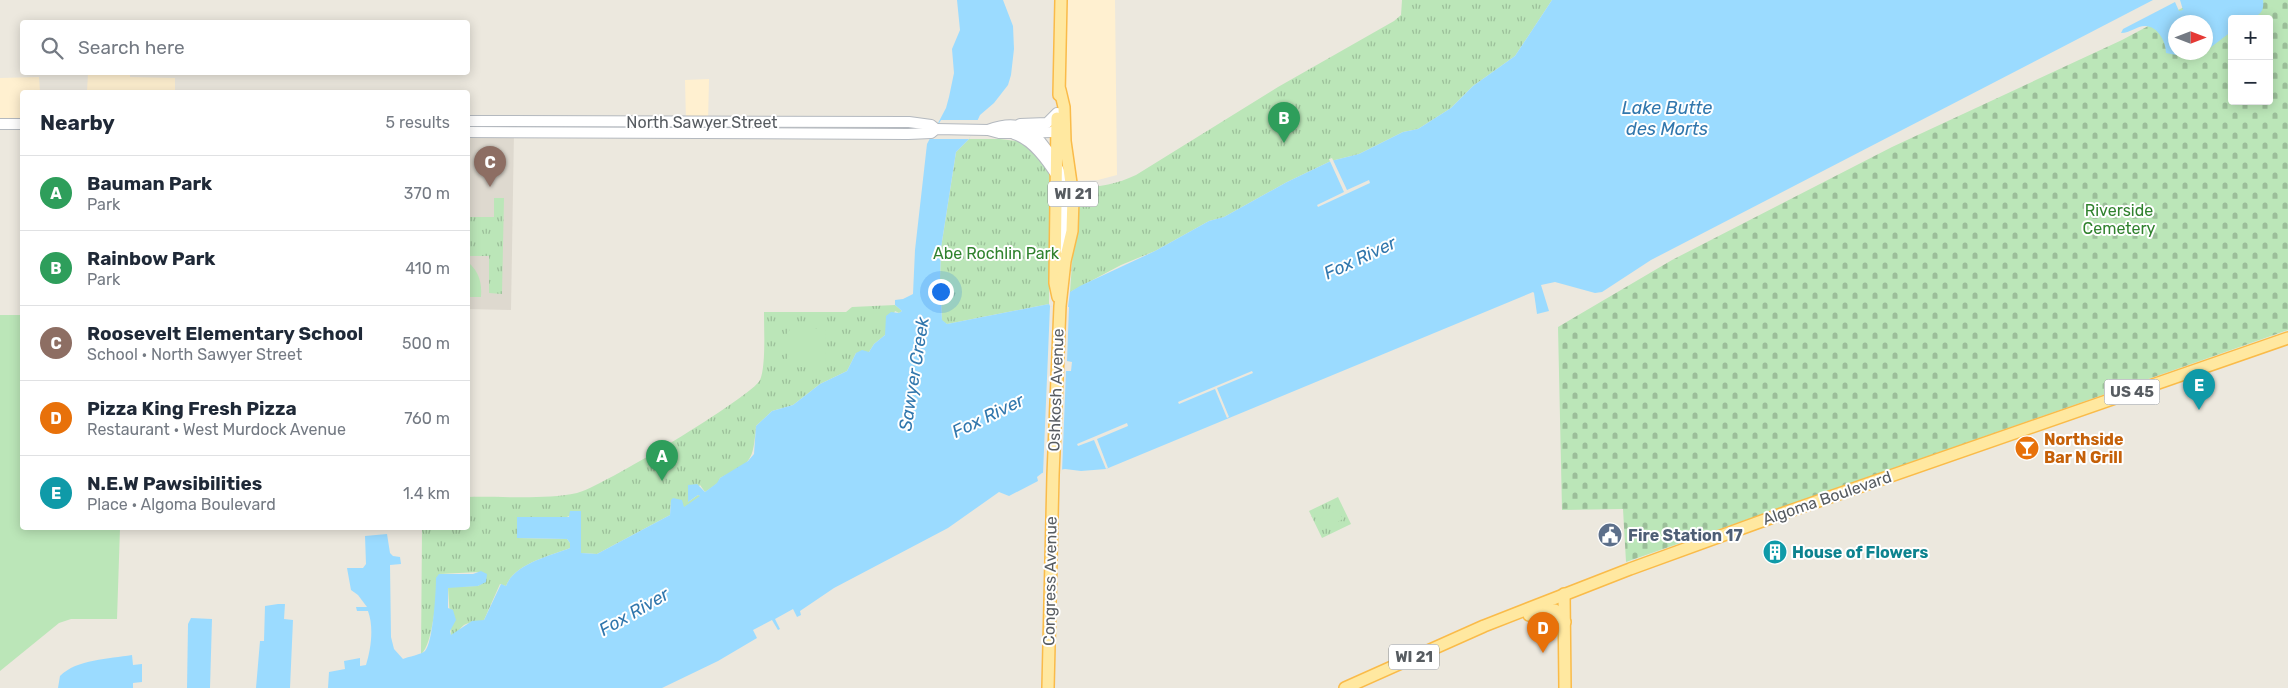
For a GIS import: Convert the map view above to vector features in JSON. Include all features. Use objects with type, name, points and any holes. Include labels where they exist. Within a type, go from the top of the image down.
[{"type":"main road","name":"Oshkosh Avenue","points":[[1053,475],[1060,306],[1065,261],[1072,231],[1073,197],[1057,113],[1060,90],[1061,0]]},
{"type":"main road","name":"Oshkosh Avenue","points":[[1060,90],[1064,107],[1056,162],[1055,282],[1060,306]]},
{"type":"main road","name":"Algoma Boulevard","points":[[1344,688],[1484,626],[1564,594],[1775,516],[2288,338]]},
{"type":"main road","name":"Congress Avenue","points":[[1048,688],[1053,475]]},
{"type":"main road","points":[[1564,594],[1565,688]]},
{"type":"main road","points":[[1484,626],[1504,624],[1551,609],[1558,611],[1565,622]]},
{"type":"street","points":[[1013,129],[1048,123],[1057,113]]},
{"type":"street","name":"North Sawyer Street","points":[[470,121],[908,122],[931,125],[936,129],[988,130],[999,133],[1013,129],[1032,132],[1060,128]]},
{"type":"street","points":[[0,124],[20,124]]},
{"type":"street","name":"North Sawyer Street","points":[[470,132],[908,134],[931,133],[936,129]]},
{"type":"street","points":[[1013,129],[1032,145],[1057,176]]},
{"type":"street","points":[[1032,132],[1056,162],[1065,189],[1065,261]]},
{"type":"shaded area","points":[[1061,0],[1115,0],[1117,175],[1098,180],[1073,181],[1065,141]]},
{"type":"shaded area","points":[[88,75],[175,78],[175,90],[87,90]]},
{"type":"shaded area","points":[[39,77],[40,90],[20,90],[20,124],[0,124],[0,78]]},
{"type":"shaded area","points":[[709,79],[708,122],[686,122],[685,80]]},
{"type":"shaded area","points":[[470,132],[514,132],[511,310],[470,309]]},
{"type":"green space","points":[[1402,0],[1552,0],[1515,56],[1473,86],[1451,108],[1418,129],[1403,132],[1359,154],[1331,161],[1287,182],[1224,217],[1209,221],[1155,251],[1121,265],[1070,292],[1077,193],[1079,188],[1122,181],[1136,175],[1278,87],[1394,21],[1401,15]]},
{"type":"green space","name":"Riverside Cemetery","points":[[2197,0],[2288,0],[2288,330],[1626,562],[1623,509],[1562,510],[1558,327],[1672,260],[1892,147],[2122,40],[2168,15],[2168,60],[2213,60],[2213,15],[2169,15]]},
{"type":"green space","name":"Abe Rochlin Park","points":[[969,139],[1000,139],[1024,142],[1050,173],[1049,304],[947,324],[942,321],[941,248],[956,152]]},
{"type":"green space","points":[[494,198],[504,198],[502,294],[489,293],[489,256],[470,256],[470,217],[494,217]]},
{"type":"green space","points":[[972,244],[989,246],[988,255],[971,253]]},
{"type":"green space","points":[[470,264],[479,278],[481,297],[470,297]]},
{"type":"green space","points":[[895,305],[902,311],[899,313],[895,311],[885,335],[874,344],[869,352],[856,353],[847,371],[820,384],[793,405],[772,411],[756,426],[752,454],[745,464],[720,478],[718,483],[705,492],[700,485],[688,502],[698,495],[701,496],[684,508],[671,501],[670,515],[597,554],[581,553],[581,511],[517,538],[567,539],[570,543],[570,548],[524,566],[510,578],[506,586],[500,584],[484,620],[464,625],[451,635],[448,587],[478,586],[481,584],[479,572],[439,574],[436,604],[429,640],[421,654],[422,530],[470,530],[470,497],[564,495],[591,488],[705,422],[751,389],[760,380],[764,357],[764,312],[846,312],[852,307]]},
{"type":"green space","points":[[0,315],[20,315],[20,530],[120,530],[117,619],[71,619],[59,623],[0,671]]},
{"type":"green space","points":[[791,329],[826,329],[825,367],[787,367],[787,332]]},
{"type":"green space","points":[[1338,497],[1351,524],[1322,538],[1309,511]]},
{"type":"green space","points":[[1338,510],[1343,519],[1323,529],[1318,519]]},
{"type":"water","points":[[957,0],[1003,0],[1013,26],[1014,49],[1008,85],[994,103],[980,115],[969,139],[956,152],[941,248],[942,320],[947,324],[1049,304],[1050,306],[1068,307],[1070,292],[1080,286],[1155,251],[1209,221],[1224,217],[1287,182],[1331,161],[1359,154],[1403,132],[1418,129],[1451,108],[1473,86],[1515,56],[1552,0],[2153,0],[1651,260],[1602,292],[1595,293],[1555,282],[1541,285],[1549,311],[1537,314],[1533,292],[1106,469],[1081,471],[1065,469],[1042,473],[1037,477],[1038,481],[1009,496],[999,492],[948,528],[834,588],[800,611],[801,615],[797,617],[793,609],[775,619],[780,629],[778,630],[772,620],[753,630],[757,638],[718,661],[662,688],[328,688],[329,672],[345,669],[344,661],[360,658],[360,666],[366,665],[368,659],[371,638],[370,617],[368,611],[357,611],[356,607],[367,607],[358,595],[351,590],[347,568],[363,568],[366,564],[365,536],[387,534],[390,553],[393,556],[400,557],[401,564],[390,565],[391,637],[394,649],[403,659],[421,653],[428,646],[430,638],[434,616],[436,578],[439,574],[473,574],[481,571],[487,574],[486,582],[478,586],[448,588],[448,608],[453,610],[456,620],[450,631],[451,635],[472,621],[484,620],[501,584],[506,586],[510,578],[524,566],[570,548],[570,543],[567,539],[517,538],[517,517],[569,517],[570,511],[581,511],[581,553],[597,554],[670,515],[671,500],[673,498],[682,500],[684,507],[700,496],[698,495],[688,502],[688,485],[697,484],[705,492],[717,483],[720,478],[748,461],[754,454],[756,426],[772,411],[793,405],[820,384],[847,371],[856,353],[862,350],[869,352],[874,344],[885,335],[886,316],[891,312],[899,313],[902,311],[895,305],[895,300],[903,299],[913,294],[915,250],[927,144],[946,108],[954,73],[952,49],[960,30]]},
{"type":"water","points":[[2180,0],[2263,0],[2263,7],[2258,15],[2228,15],[2228,34],[2213,46],[2213,15],[2168,15],[2168,53],[2166,53],[2165,44],[2160,35],[2150,27],[2142,26],[2121,33],[2123,29],[2175,2],[2179,11],[2183,10]]},
{"type":"water","points":[[285,604],[284,619],[293,620],[290,688],[256,688],[260,641],[264,641],[265,606]]},
{"type":"water","points":[[191,618],[212,619],[210,688],[187,688],[188,624]]},
{"type":"water","points":[[132,655],[133,665],[142,664],[142,682],[133,683],[133,688],[58,688],[60,676],[75,666]]},
{"type":"pier","points":[[941,120],[980,120],[969,139],[930,139]]},
{"type":"pier","points":[[1332,158],[1347,190],[1369,180],[1370,183],[1318,207],[1317,205],[1344,192],[1329,159]]},
{"type":"pier","points":[[1050,306],[1069,307],[1067,361],[1072,362],[1071,371],[1066,371],[1062,472],[1043,474]]},
{"type":"pier","points":[[1252,371],[1253,373],[1217,388],[1229,417],[1227,418],[1215,389],[1179,404],[1178,402]]},
{"type":"pier","points":[[1127,423],[1128,426],[1097,439],[1108,468],[1106,469],[1094,440],[1078,446],[1077,444]]},
{"type":"place","name":"Rainbow Park","points":[[1284,143]]},
{"type":"place","name":"Roosevelt Elementary School","points":[[490,187]]},
{"type":"place","name":"N.E.W Pawsibilities","points":[[2199,410]]},
{"type":"place","name":"Northside Bar N Grill","points":[[2027,448]]},
{"type":"place","name":"Bauman Park","points":[[662,481]]},
{"type":"place","name":"Fire Station 17","points":[[1610,535]]},
{"type":"place","name":"House of Flowers","points":[[1775,552]]},
{"type":"place","name":"Pizza King Fresh Pizza","points":[[1543,653]]},
{"type":"water label","name":"Lake Butte des Morts","points":[[1667,118]]},
{"type":"water label","name":"Fox River","points":[[1360,258]]},
{"type":"water label","name":"Sawyer Creek","points":[[914,374]]},
{"type":"water label","name":"Fox River","points":[[988,416]]},
{"type":"water label","name":"Fox River","points":[[634,612]]}]
